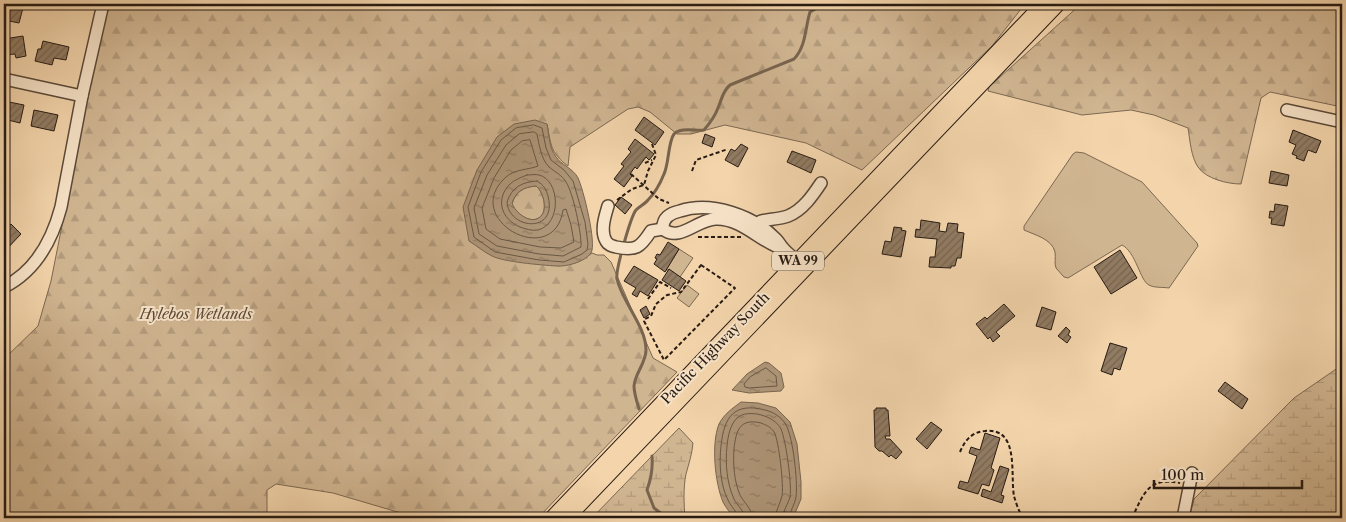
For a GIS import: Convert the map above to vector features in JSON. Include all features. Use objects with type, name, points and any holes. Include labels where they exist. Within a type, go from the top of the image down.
[{"type":"main road","name":"Pacific Highway South","points":[[552,518],[1043,4]]},
{"type":"main road","name":"Pacific Highway South","points":[[567,518],[792,289],[1058,4]]},
{"type":"street","points":[[4,287],[18,279],[30,268],[41,255],[51,237],[61,207],[82,96],[103,4]]},
{"type":"street","points":[[4,79],[82,96]]},
{"type":"street","points":[[1286,110],[1342,122]]},
{"type":"street","points":[[759,231],[761,221],[789,216],[802,206],[813,195],[821,182]]},
{"type":"street","points":[[608,206],[603,222],[605,241],[610,246],[637,248],[644,242],[651,230],[663,229],[675,234],[681,233],[710,218],[723,219],[776,239],[798,262]]},
{"type":"street","points":[[663,229],[666,218],[676,212],[691,207],[702,207],[737,214],[759,231]]},
{"type":"street","points":[[1183,518],[1192,473]]},
{"type":"path","points":[[608,206],[632,189],[644,185],[656,155],[652,144]]},
{"type":"path","points":[[692,171],[696,160],[728,149]]},
{"type":"path","points":[[645,163],[654,160]]},
{"type":"path","points":[[631,174],[659,199]]},
{"type":"path","points":[[675,234],[720,238],[749,237],[759,231]]},
{"type":"path","points":[[701,265],[735,288],[664,360],[644,321],[651,316],[656,304],[667,296],[680,292],[701,265]]},
{"type":"path","points":[[648,299],[660,282],[671,288]]},
{"type":"path","points":[[960,452],[965,440],[979,431],[993,430],[1002,434],[1008,443],[1012,460],[1014,496],[1023,518]]},
{"type":"path","points":[[1132,518],[1146,490],[1152,485],[1160,482],[1170,482],[1189,485]]},
{"type":"green space","name":"Hylebos Wetlands","points":[[106,4],[1025,4],[992,46],[862,170],[806,143],[725,125],[691,134],[677,134],[650,112],[638,107],[628,109],[570,147],[568,166],[554,152],[547,124],[463,207],[585,258],[592,253],[604,255],[611,262],[653,358],[677,372],[538,518],[418,518],[333,493],[276,484],[267,490],[267,518],[4,518],[4,359],[38,326],[51,281]]},
{"type":"green space","points":[[1081,4],[1342,4],[1342,107],[1270,92],[1261,98],[1241,184],[1218,180],[1206,175],[1198,167],[1194,158],[1188,128],[1154,115],[1131,110],[1082,115],[988,91],[989,87]]},
{"type":"green space","points":[[1076,152],[1084,153],[1142,182],[1197,243],[1198,246],[1169,288],[1149,285],[1143,278],[1131,254],[1122,245],[1068,278],[1064,277],[1056,268],[1055,252],[1050,244],[1024,230],[1024,226]]},
{"type":"green space","points":[[536,186],[543,196],[544,209],[541,216],[533,220],[520,214],[512,204],[521,190]]},
{"type":"green space","points":[[679,249],[693,258],[680,277],[666,270]]},
{"type":"green space","points":[[687,285],[699,294],[689,307],[677,298]]},
{"type":"green space","points":[[1342,365],[1342,518],[1189,518],[1194,499],[1294,398]]},
{"type":"green space","points":[[679,428],[693,443],[684,485],[685,518],[592,518]]},
{"type":"water","points":[[535,120],[547,124],[551,145],[558,160],[578,178],[586,204],[592,239],[591,253],[580,261],[560,266],[514,262],[492,256],[469,241],[463,207],[477,170],[497,137],[514,124]],"holes":[[[536,186],[539,188],[544,200],[543,213],[533,220],[524,217],[512,203],[516,195],[528,187]]]},
{"type":"water","points":[[765,362],[781,373],[784,387],[781,391],[749,393],[732,390],[747,374]]},
{"type":"water","points":[[741,402],[758,403],[776,408],[790,422],[797,444],[801,482],[801,499],[793,518],[735,518],[723,502],[715,463],[715,442],[719,424],[723,417]]},
{"type":"building","points":[[4,4],[24,4],[19,23],[4,20],[7,5]]},
{"type":"building","points":[[23,36],[26,56],[16,58],[15,54],[4,55],[4,39]]},
{"type":"building","points":[[43,41],[69,47],[66,60],[54,58],[52,65],[35,61],[38,49],[41,49]]},
{"type":"building","points":[[4,101],[24,105],[20,123],[4,119]]},
{"type":"building","points":[[34,110],[58,115],[54,131],[31,126]]},
{"type":"building","points":[[644,117],[664,132],[655,145],[635,130]]},
{"type":"building","points":[[1293,130],[1321,141],[1316,153],[1308,150],[1304,161],[1292,154],[1296,145],[1289,142]]},
{"type":"building","points":[[705,134],[715,138],[712,147],[702,143]]},
{"type":"building","points":[[635,139],[654,154],[649,160],[646,157],[637,169],[635,167],[630,174],[632,176],[624,187],[614,179],[624,166],[621,164],[631,152],[628,149]]},
{"type":"building","points":[[741,144],[748,148],[738,167],[725,160],[731,149],[735,151]]},
{"type":"building","points":[[792,151],[816,160],[811,173],[787,162]]},
{"type":"building","points":[[1271,171],[1289,175],[1287,186],[1269,183]]},
{"type":"building","points":[[621,197],[632,205],[625,214],[615,205]]},
{"type":"building","points":[[1275,204],[1288,206],[1284,226],[1271,224],[1272,218],[1269,218],[1270,211],[1274,212]]},
{"type":"building","points":[[921,220],[940,223],[939,231],[946,232],[948,223],[958,224],[957,232],[964,233],[961,258],[957,258],[955,266],[951,266],[951,268],[929,267],[930,257],[935,257],[937,239],[915,237],[916,229],[920,230]]},
{"type":"building","points":[[11,224],[21,234],[4,252],[4,232]]},
{"type":"building","points":[[894,227],[902,228],[901,230],[906,231],[901,257],[882,254],[885,241],[891,242]]},
{"type":"building","points":[[668,242],[679,249],[665,272],[654,264],[657,254],[660,255]]},
{"type":"building","points":[[1120,250],[1137,278],[1111,294],[1094,267]]},
{"type":"building","points":[[634,266],[658,280],[648,296],[640,291],[637,297],[632,294],[636,288],[624,281]]},
{"type":"building","points":[[669,269],[686,281],[679,291],[662,280]]},
{"type":"building","points":[[1004,304],[1015,316],[996,332],[1000,336],[993,342],[990,337],[988,339],[976,324],[985,317],[987,319]]},
{"type":"building","points":[[646,306],[650,314],[644,318],[640,310]]},
{"type":"building","points":[[1042,307],[1056,312],[1051,330],[1036,326]]},
{"type":"building","points":[[1066,327],[1070,331],[1068,335],[1071,337],[1067,343],[1058,336]]},
{"type":"building","points":[[1110,343],[1127,348],[1120,370],[1114,368],[1112,375],[1101,371]]},
{"type":"building","points":[[1225,382],[1248,399],[1242,409],[1218,391]]},
{"type":"building","points":[[876,408],[886,408],[888,410],[890,436],[885,436],[902,452],[896,459],[891,455],[889,457],[875,447],[874,410]]},
{"type":"building","points":[[931,422],[942,430],[927,449],[916,439]]},
{"type":"building","points":[[985,433],[1000,438],[991,468],[994,470],[989,486],[982,484],[978,494],[958,488],[960,481],[968,483],[977,456],[969,453],[971,447],[980,450]]},
{"type":"building","points":[[1000,466],[1009,469],[1001,495],[1004,496],[1002,503],[981,496],[983,489],[991,492]]},
{"type":"waterway","points":[[639,409],[634,386],[646,355],[645,341],[617,279],[627,232],[634,214],[651,197],[661,181],[666,170],[674,134],[684,130],[704,130],[714,117],[724,93],[730,85],[794,59],[801,49],[810,12],[824,4]]},
{"type":"waterway","points":[[652,456],[650,482],[647,490],[654,508],[667,518]]},
{"type":"waterway","points":[[1336,518],[1342,506]]}]
